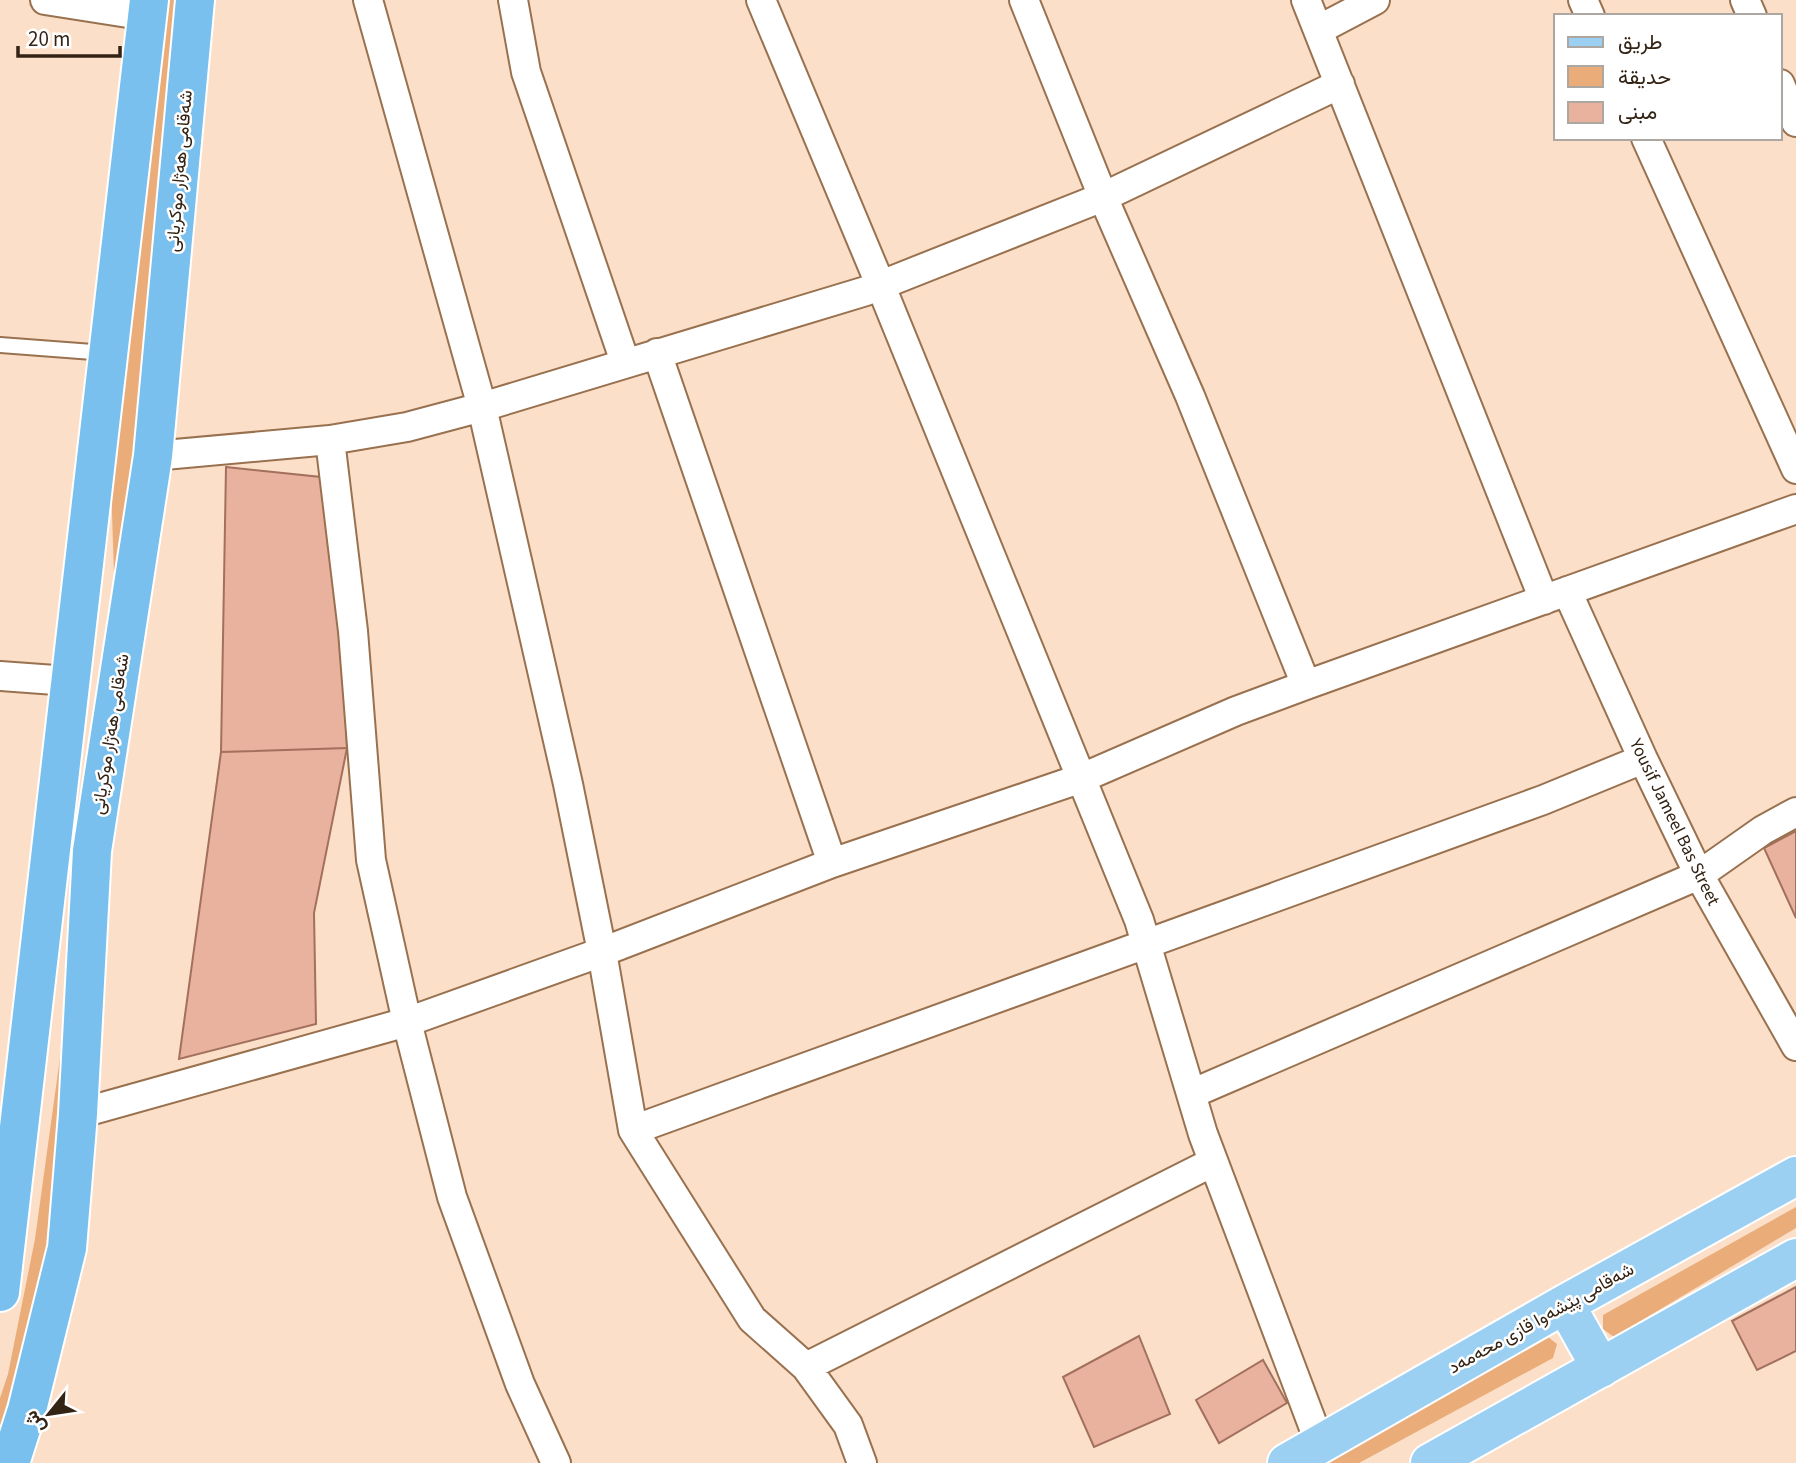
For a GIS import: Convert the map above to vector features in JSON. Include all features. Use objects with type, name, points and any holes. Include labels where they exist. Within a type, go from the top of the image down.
[{"type":"highway","name":"شەقامی ھەژار موکریانی","points":[[10,1463],[27,1410],[67,1248],[78,1114],[92,850],[153,456],[195,0]]},
{"type":"highway","points":[[0,1292],[148,8]]},
{"type":"highway","points":[[51,854],[92,850]]},
{"type":"main road","name":"شەقامی پێشەوا قازی محەمەد","points":[[1287,1463],[1796,1176]]},
{"type":"main road","points":[[1430,1463],[1796,1258]]},
{"type":"main road","points":[[1565,1304],[1601,1368]]},
{"type":"street","points":[[45,0],[148,8]]},
{"type":"street","points":[[368,0],[482,407],[568,784],[602,952],[633,1130],[752,1319],[806,1367],[848,1425],[862,1463]]},
{"type":"street","points":[[513,0],[526,72],[625,362]]},
{"type":"street","points":[[761,0],[880,284],[1139,920],[1213,1162],[1320,1444]]},
{"type":"street","points":[[1024,0],[1104,197],[1190,396],[1307,685]]},
{"type":"street","name":"Yousif Jameel Bas Street","points":[[1306,0],[1556,596],[1643,759],[1699,875],[1796,1046]]},
{"type":"street","points":[[1318,30],[1375,0]]},
{"type":"street","points":[[153,456],[330,440],[407,427],[482,407],[866,291],[1104,197],[1340,84]]},
{"type":"street","points":[[1782,89],[1796,122]]},
{"type":"street","points":[[1647,140],[1796,469]]},
{"type":"street","points":[[657,352],[832,863]]},
{"type":"street","points":[[330,440],[353,631],[371,860],[407,1022],[452,1197],[520,1384],[556,1463]]},
{"type":"street","points":[[78,1114],[407,1022],[602,952],[832,863],[1082,778],[1236,711],[1796,509]]},
{"type":"street","points":[[0,676],[69,681]]},
{"type":"street","points":[[633,1130],[1543,800],[1643,759]]},
{"type":"street","points":[[1191,1094],[1699,875],[1763,830],[1796,812]]},
{"type":"street","points":[[806,1367],[1213,1162]]},
{"type":"lane","points":[[0,345],[108,354]]},
{"type":"green space","points":[[159,0],[189,0],[116,637],[111,482]]},
{"type":"green space","points":[[77,934],[54,1241],[0,1456],[0,1398],[8,1374],[35,1239]]},
{"type":"green space","points":[[1796,1207],[1796,1228],[1614,1337],[1603,1329],[1603,1315]]},
{"type":"green space","points":[[1548,1337],[1557,1344],[1553,1358],[1359,1463],[1320,1463]]},
{"type":"building","points":[[226,467],[321,477],[338,560],[347,748],[221,752]]},
{"type":"building","points":[[347,748],[314,913],[316,1024],[179,1059],[221,752]]},
{"type":"building","points":[[1796,831],[1796,918],[1764,848]]},
{"type":"building","points":[[1796,1287],[1796,1351],[1757,1370],[1732,1321]]},
{"type":"building","points":[[1139,1336],[1170,1414],[1094,1447],[1063,1377]]},
{"type":"building","points":[[1263,1360],[1287,1403],[1219,1443],[1196,1400]]}]
